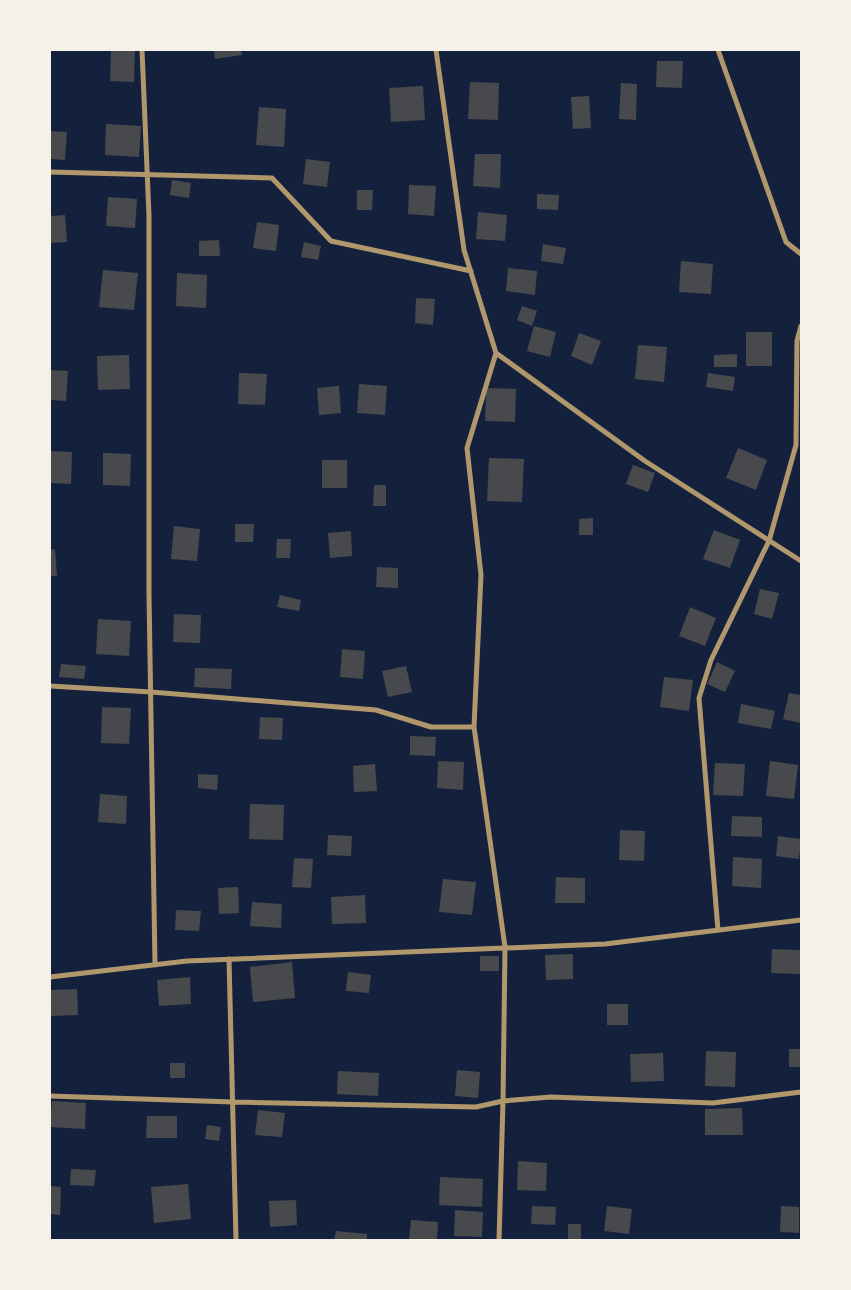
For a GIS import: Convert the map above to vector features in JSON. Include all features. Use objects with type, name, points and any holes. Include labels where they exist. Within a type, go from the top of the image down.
[{"type":"street","points":[[142,50],[149,216],[149,594],[155,965]]},
{"type":"street","points":[[436,50],[464,250],[496,353],[467,448],[481,576],[474,727],[505,947],[499,1240]]},
{"type":"street","points":[[718,50],[786,242],[801,254]]},
{"type":"street","points":[[50,172],[272,178],[331,240],[470,271]]},
{"type":"street","points":[[718,930],[699,698],[711,660],[769,541],[796,445],[797,341],[801,326]]},
{"type":"street","points":[[496,353],[645,461],[801,561]]},
{"type":"street","points":[[50,686],[376,710],[431,727],[474,727]]},
{"type":"street","points":[[50,977],[187,961],[606,944],[801,920]]},
{"type":"street","points":[[229,959],[236,1240]]},
{"type":"street","points":[[50,1096],[476,1107],[503,1101],[551,1097],[713,1103],[801,1092]]},
{"type":"building","points":[[111,50],[135,50],[134,82],[110,81]]},
{"type":"building","points":[[214,50],[241,50],[242,55],[215,59]]},
{"type":"building","points":[[657,61],[683,61],[682,88],[656,87]]},
{"type":"building","points":[[470,82],[499,83],[498,120],[468,119]]},
{"type":"building","points":[[621,83],[637,84],[636,120],[619,119]]},
{"type":"building","points":[[423,86],[425,120],[391,122],[389,88]]},
{"type":"building","points":[[589,96],[591,128],[573,129],[571,97]]},
{"type":"building","points":[[259,107],[286,109],[284,147],[256,145]]},
{"type":"building","points":[[106,124],[141,126],[139,157],[105,155]]},
{"type":"building","points":[[50,131],[67,132],[65,160],[50,159]]},
{"type":"building","points":[[475,154],[501,154],[500,188],[473,186]]},
{"type":"building","points":[[306,159],[330,162],[327,187],[303,184]]},
{"type":"building","points":[[172,180],[191,183],[189,198],[170,195]]},
{"type":"building","points":[[409,185],[436,186],[434,216],[408,214]]},
{"type":"building","points":[[357,190],[373,190],[372,210],[357,210]]},
{"type":"building","points":[[537,194],[559,195],[558,210],[537,209]]},
{"type":"building","points":[[108,197],[137,199],[135,228],[106,226]]},
{"type":"building","points":[[478,212],[507,215],[505,241],[476,239]]},
{"type":"building","points":[[65,215],[67,242],[50,243],[50,216]]},
{"type":"building","points":[[257,222],[279,225],[276,251],[253,248]]},
{"type":"building","points":[[219,240],[220,256],[199,256],[199,241]]},
{"type":"building","points":[[304,242],[321,246],[318,260],[301,257]]},
{"type":"building","points":[[543,244],[566,248],[563,264],[541,261]]},
{"type":"building","points":[[681,261],[713,264],[711,294],[679,292]]},
{"type":"building","points":[[508,268],[537,271],[535,295],[506,291]]},
{"type":"building","points":[[103,270],[138,273],[134,310],[99,307]]},
{"type":"building","points":[[177,273],[207,275],[206,308],[176,306]]},
{"type":"building","points":[[416,298],[435,299],[433,325],[415,323]]},
{"type":"building","points":[[522,306],[537,311],[532,326],[517,320]]},
{"type":"building","points":[[534,326],[556,332],[550,357],[527,351]]},
{"type":"building","points":[[746,332],[772,332],[772,366],[746,366]]},
{"type":"building","points":[[579,333],[601,341],[592,365],[571,356]]},
{"type":"building","points":[[638,345],[667,347],[664,382],[635,379]]},
{"type":"building","points":[[737,354],[737,367],[714,367],[714,355]]},
{"type":"building","points":[[129,355],[130,389],[98,390],[97,356]]},
{"type":"building","points":[[51,370],[68,371],[66,401],[50,400]]},
{"type":"building","points":[[239,373],[267,374],[265,405],[238,404]]},
{"type":"building","points":[[708,373],[735,377],[733,391],[706,387]]},
{"type":"building","points":[[359,384],[387,386],[385,415],[357,413]]},
{"type":"building","points":[[339,386],[341,413],[319,415],[317,388]]},
{"type":"building","points":[[486,388],[516,389],[515,422],[485,421]]},
{"type":"building","points":[[738,448],[767,460],[756,490],[726,478]]},
{"type":"building","points":[[50,451],[72,452],[71,484],[50,483]]},
{"type":"building","points":[[103,453],[131,454],[130,486],[103,485]]},
{"type":"building","points":[[489,458],[524,459],[522,502],[487,501]]},
{"type":"building","points":[[322,460],[347,460],[347,488],[322,488]]},
{"type":"building","points":[[633,465],[655,473],[648,492],[626,484]]},
{"type":"building","points":[[374,485],[386,485],[386,506],[373,506]]},
{"type":"building","points":[[593,518],[593,535],[579,535],[579,519]]},
{"type":"building","points":[[235,524],[254,524],[253,542],[235,542]]},
{"type":"building","points":[[174,526],[200,529],[197,561],[171,559]]},
{"type":"building","points":[[714,530],[740,540],[730,568],[703,559]]},
{"type":"building","points":[[351,531],[352,556],[330,558],[328,533]]},
{"type":"building","points":[[277,539],[291,539],[290,558],[276,558]]},
{"type":"building","points":[[55,549],[57,576],[50,576],[50,550]]},
{"type":"building","points":[[377,567],[398,568],[398,588],[376,587]]},
{"type":"building","points":[[760,589],[779,593],[772,619],[754,614]]},
{"type":"building","points":[[280,595],[301,600],[299,611],[277,607]]},
{"type":"building","points":[[690,607],[716,618],[705,646],[679,636]]},
{"type":"building","points":[[174,614],[201,615],[200,643],[173,642]]},
{"type":"building","points":[[98,619],[131,621],[129,656],[96,654]]},
{"type":"building","points":[[342,649],[365,651],[363,679],[340,677]]},
{"type":"building","points":[[717,662],[735,671],[725,692],[707,684]]},
{"type":"building","points":[[61,664],[86,666],[84,679],[59,677]]},
{"type":"building","points":[[406,666],[412,692],[388,697],[382,671]]},
{"type":"building","points":[[195,668],[232,669],[231,689],[194,687]]},
{"type":"building","points":[[664,677],[693,680],[689,711],[660,707]]},
{"type":"building","points":[[789,693],[801,695],[801,723],[783,719]]},
{"type":"building","points":[[741,704],[775,711],[771,729],[738,723]]},
{"type":"building","points":[[102,707],[131,708],[129,744],[101,743]]},
{"type":"building","points":[[260,717],[283,718],[282,740],[259,739]]},
{"type":"building","points":[[410,736],[436,737],[435,756],[410,755]]},
{"type":"building","points":[[438,761],[464,762],[463,790],[437,788]]},
{"type":"building","points":[[770,761],[798,765],[794,799],[766,796]]},
{"type":"building","points":[[715,763],[745,764],[743,796],[713,795]]},
{"type":"building","points":[[375,764],[377,791],[354,792],[353,766]]},
{"type":"building","points":[[198,774],[218,775],[217,790],[198,788]]},
{"type":"building","points":[[100,794],[127,796],[126,824],[98,822]]},
{"type":"building","points":[[250,804],[284,805],[283,840],[249,839]]},
{"type":"building","points":[[732,816],[762,817],[762,837],[731,836]]},
{"type":"building","points":[[620,830],[645,831],[644,861],[619,860]]},
{"type":"building","points":[[328,835],[352,836],[351,856],[327,855]]},
{"type":"building","points":[[778,836],[801,839],[799,859],[776,856]]},
{"type":"building","points":[[733,857],[762,859],[761,888],[732,886]]},
{"type":"building","points":[[294,858],[313,859],[311,888],[292,887]]},
{"type":"building","points":[[556,877],[585,878],[585,903],[555,903]]},
{"type":"building","points":[[443,879],[476,882],[472,915],[439,912]]},
{"type":"building","points":[[238,887],[239,913],[219,914],[218,888]]},
{"type":"building","points":[[365,895],[366,923],[332,924],[331,897]]},
{"type":"building","points":[[252,902],[282,904],[281,928],[250,926]]},
{"type":"building","points":[[176,910],[201,911],[199,931],[175,930]]},
{"type":"building","points":[[772,949],[801,950],[801,974],[771,973]]},
{"type":"building","points":[[573,954],[573,979],[546,980],[545,955]]},
{"type":"building","points":[[480,956],[499,956],[499,971],[480,971]]},
{"type":"building","points":[[292,962],[295,998],[253,1002],[250,967]]},
{"type":"building","points":[[348,972],[371,975],[369,993],[346,991]]},
{"type":"building","points":[[190,977],[191,1004],[159,1006],[157,980]]},
{"type":"building","points":[[77,989],[78,1015],[50,1016],[50,990]]},
{"type":"building","points":[[607,1004],[628,1004],[628,1025],[607,1025]]},
{"type":"building","points":[[789,1049],[801,1049],[801,1067],[789,1067]]},
{"type":"building","points":[[706,1051],[736,1052],[735,1087],[705,1086]]},
{"type":"building","points":[[663,1053],[664,1081],[631,1082],[630,1054]]},
{"type":"building","points":[[170,1063],[185,1063],[185,1078],[170,1078]]},
{"type":"building","points":[[457,1070],[480,1072],[478,1098],[455,1096]]},
{"type":"building","points":[[338,1071],[379,1073],[378,1096],[337,1094]]},
{"type":"building","points":[[52,1101],[86,1103],[85,1129],[50,1127]]},
{"type":"building","points":[[742,1108],[743,1135],[705,1135],[705,1109]]},
{"type":"building","points":[[258,1110],[285,1113],[282,1137],[255,1135]]},
{"type":"building","points":[[147,1116],[177,1116],[177,1138],[146,1138]]},
{"type":"building","points":[[207,1125],[221,1127],[219,1141],[205,1139]]},
{"type":"building","points":[[518,1161],[547,1163],[546,1191],[517,1190]]},
{"type":"building","points":[[71,1169],[96,1170],[94,1186],[70,1185]]},
{"type":"building","points":[[440,1177],[483,1179],[482,1207],[439,1205]]},
{"type":"building","points":[[188,1184],[191,1219],[154,1223],[151,1187]]},
{"type":"building","points":[[50,1186],[61,1187],[60,1215],[50,1214]]},
{"type":"building","points":[[296,1200],[297,1225],[270,1227],[269,1201]]},
{"type":"building","points":[[532,1206],[556,1207],[555,1225],[531,1224]]},
{"type":"building","points":[[607,1206],[632,1209],[629,1234],[604,1231]]},
{"type":"building","points":[[781,1206],[799,1207],[799,1233],[780,1232]]},
{"type":"building","points":[[455,1210],[483,1212],[482,1237],[454,1236]]},
{"type":"building","points":[[411,1220],[438,1222],[437,1240],[409,1240]]},
{"type":"building","points":[[568,1224],[581,1224],[581,1240],[568,1240]]},
{"type":"building","points":[[336,1231],[367,1234],[367,1240],[334,1240]]}]
